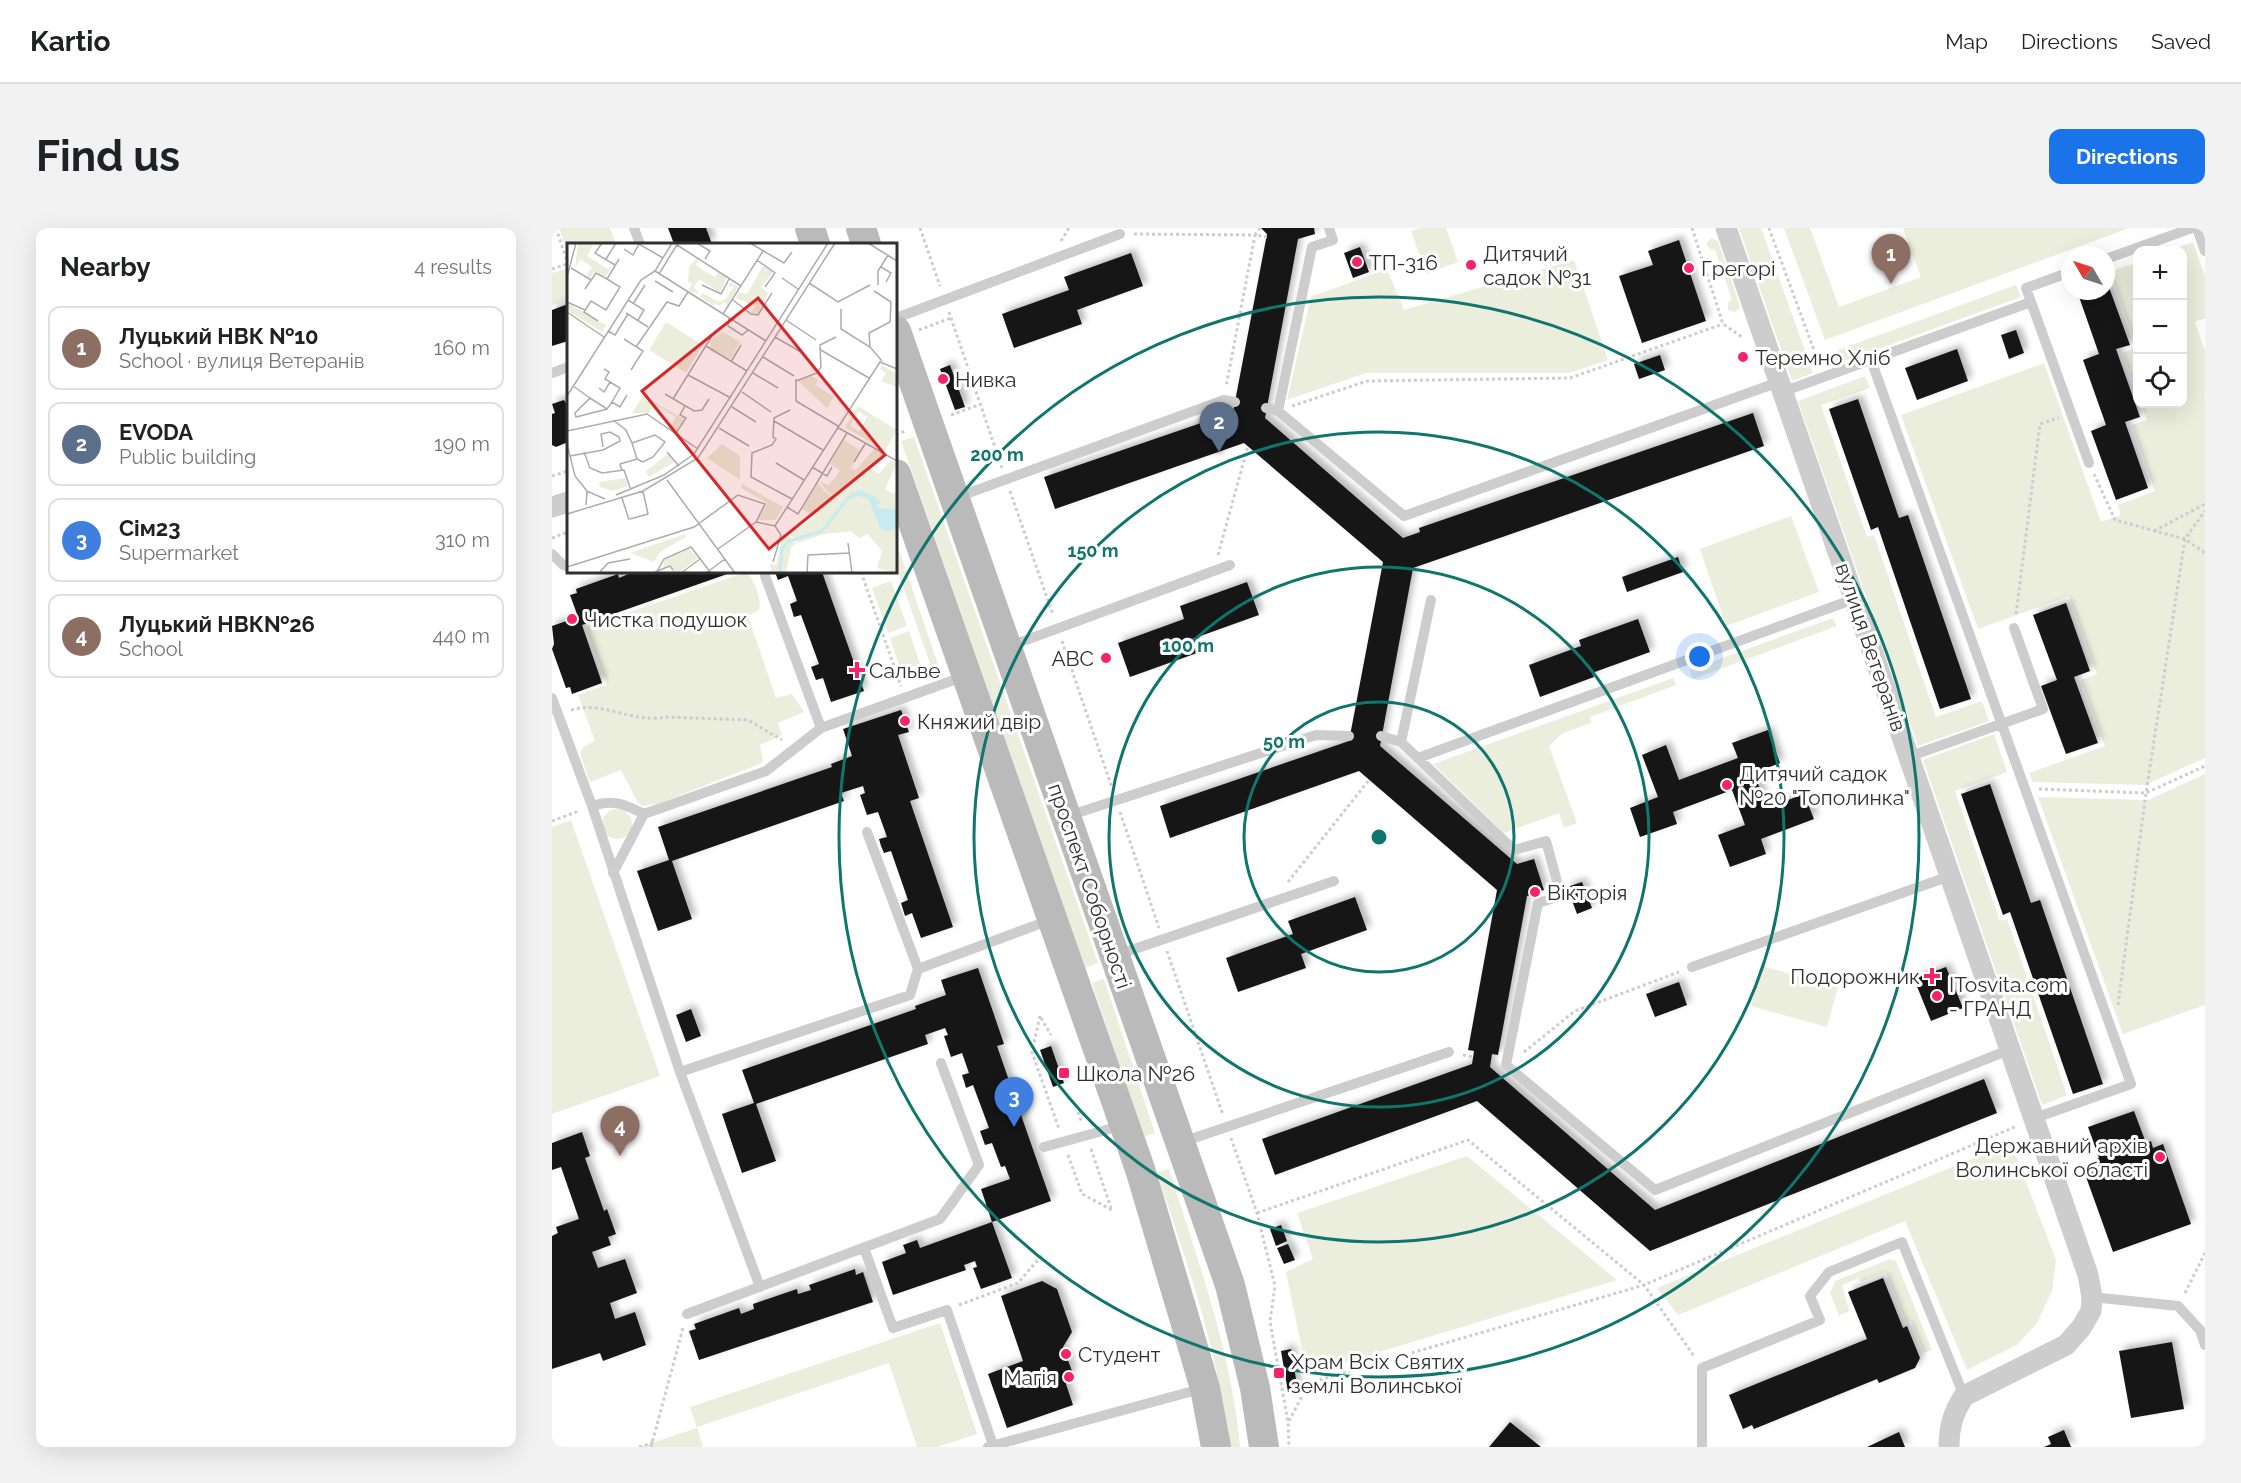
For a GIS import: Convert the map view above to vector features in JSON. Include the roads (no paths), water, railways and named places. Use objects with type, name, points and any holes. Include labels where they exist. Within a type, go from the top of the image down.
[{"type":"main road","points":[[810,228],[815,243]]},
{"type":"main road","points":[[861,228],[866,243]]},
{"type":"main road","name":"проспект Соборності","points":[[897,336],[904,387],[955,498],[1230,1285],[1255,1388],[1264,1447]]},
{"type":"main road","points":[[897,477],[1140,1169],[1204,1388],[1216,1447]]},
{"type":"main road","points":[[1140,1169],[1181,1150]]},
{"type":"street","name":"вулиця Ветеранів","points":[[1726,228],[2009,1050],[2035,1118],[2088,1275],[2092,1297]]},
{"type":"street","points":[[552,507],[567,502]]},
{"type":"street","points":[[1949,1447],[1949,1429],[1955,1409],[1964,1396],[2066,1345],[2091,1311],[2092,1297]]},
{"type":"lane","points":[[634,228],[640,243]]},
{"type":"lane","points":[[1278,411],[1312,248],[1333,240],[1329,228]]},
{"type":"lane","points":[[2115,256],[2192,228]]},
{"type":"lane","points":[[2197,228],[2205,251]]},
{"type":"lane","points":[[897,328],[945,299],[1120,234]]},
{"type":"lane","points":[[2061,275],[2026,288],[2089,463]]},
{"type":"lane","points":[[1266,408],[1278,411],[1404,516],[1781,387],[1824,377],[2031,302]]},
{"type":"lane","points":[[1871,360],[2131,1084],[2035,1118]]},
{"type":"lane","points":[[552,373],[567,367]]},
{"type":"lane","points":[[955,498],[1229,401]]},
{"type":"lane","points":[[552,554],[563,565],[567,566]]},
{"type":"lane","points":[[1007,647],[1230,565]]},
{"type":"lane","points":[[765,576],[821,728]]},
{"type":"lane","points":[[1418,758],[1854,599]]},
{"type":"lane","points":[[1401,742],[1431,600]]},
{"type":"lane","points":[[1908,758],[2043,709],[2014,628]]},
{"type":"lane","points":[[613,873],[644,814],[766,771],[821,728],[966,676]]},
{"type":"lane","points":[[552,698],[592,806],[681,1072],[760,1287]]},
{"type":"lane","points":[[1066,817],[1316,735],[1349,736]]},
{"type":"lane","points":[[1381,736],[1401,742],[1514,850],[1546,841],[1561,896],[1538,903],[1506,1065],[1655,1190],[2009,1050]]},
{"type":"lane","points":[[592,806],[608,801],[618,801],[644,814]]},
{"type":"lane","points":[[681,1072],[910,995],[918,969],[867,832]]},
{"type":"lane","points":[[1692,967],[1950,876]]},
{"type":"lane","points":[[1114,956],[1334,881]]},
{"type":"lane","points":[[918,969],[1051,920]]},
{"type":"lane","points":[[1181,1150],[1227,1127],[1449,1052]]},
{"type":"lane","points":[[687,1314],[940,1219],[979,1165],[941,1063]]},
{"type":"lane","points":[[1044,1147],[1124,1125]]},
{"type":"lane","points":[[1702,1447],[1702,1368],[1820,1320],[1810,1296],[1829,1272],[1902,1242],[1964,1396]]},
{"type":"lane","points":[[864,1248],[894,1328],[946,1310],[990,1446],[1204,1388]]},
{"type":"lane","points":[[2092,1297],[2178,1306],[2200,1330],[2205,1345]]},
{"type":"place","name":"ТП-316","points":[[1357,262]]},
{"type":"place","name":"Дитячий садок №31","points":[[1471,265]]},
{"type":"place","name":"Грегорі","points":[[1689,268]]},
{"type":"place","name":"Луцький НВК №10","points":[[1891,284]]},
{"type":"place","name":"Теремно Хліб","points":[[1743,357]]},
{"type":"place","name":"Нивка","points":[[943,379]]},
{"type":"place","name":"EVODA","points":[[1219,452]]},
{"type":"place","name":"Чистка подушок","points":[[572,619]]},
{"type":"place","name":"АВС","points":[[1106,658]]},
{"type":"place","name":"Сальве","points":[[857,670]]},
{"type":"place","name":"Княжий двір","points":[[905,721]]},
{"type":"place","name":"Дитячий садок №20 \"Тополинка\"","points":[[1727,785]]},
{"type":"place","name":"Вікторія","points":[[1535,892]]},
{"type":"place","name":"Подорожник","points":[[1932,976]]},
{"type":"place","name":"ITosvita.com - ГРАНД","points":[[1937,996]]},
{"type":"place","name":"Школа №26","points":[[1064,1073]]},
{"type":"place","name":"Сім23","points":[[1014,1127]]},
{"type":"place","name":"Луцький НВК№26","points":[[620,1156]]},
{"type":"place","name":"Державний архів Волинської області","points":[[2160,1157]]},
{"type":"place","name":"Студент","points":[[1066,1354]]},
{"type":"place","name":"Храм Всіх Святих землі Волинської","points":[[1279,1373]]},
{"type":"place","name":"Магія","points":[[1069,1377]]}]
